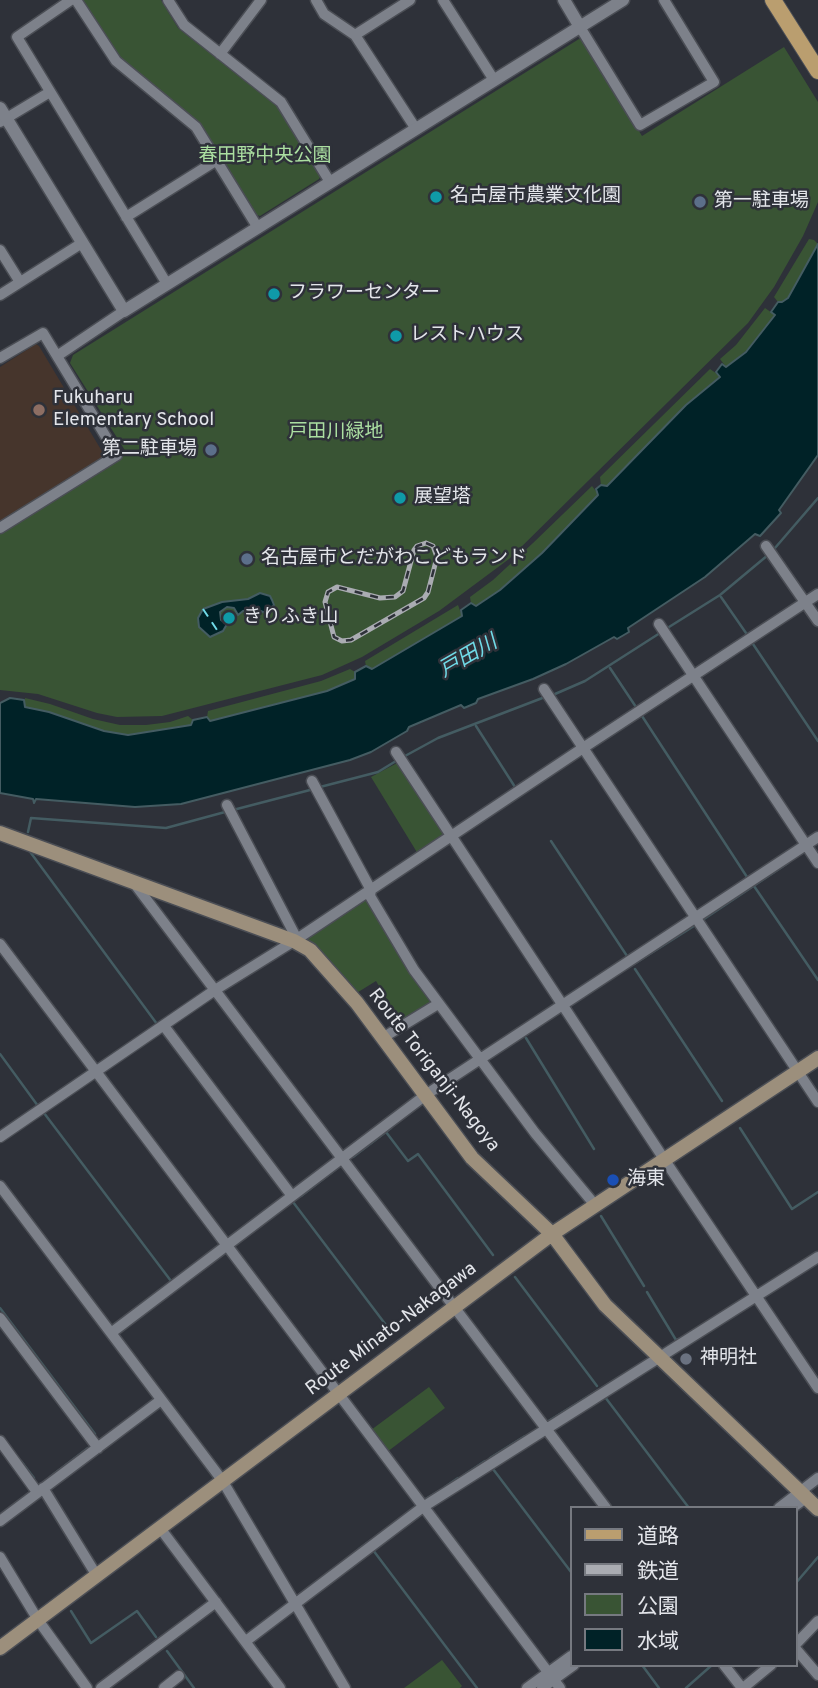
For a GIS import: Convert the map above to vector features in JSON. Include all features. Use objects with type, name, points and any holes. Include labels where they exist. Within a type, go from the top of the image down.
[{"type":"main road","points":[[774,0],[818,71]]},
{"type":"main road","name":"Route Toriganji-Nagoya","points":[[0,832],[296,940],[319,957],[384,1037],[472,1158],[552,1234],[592,1290],[658,1357],[818,1509]]},
{"type":"main road","name":"Route Minato-Nakagawa","points":[[0,1648],[552,1234],[818,1058]]},
{"type":"street","points":[[167,285],[17,37],[74,0],[116,61],[196,127],[258,228]]},
{"type":"street","points":[[168,0],[184,25],[281,102],[330,182]]},
{"type":"street","points":[[220,54],[261,0]]},
{"type":"street","points":[[316,0],[324,14],[355,35],[416,129]]},
{"type":"street","points":[[355,35],[411,0]]},
{"type":"street","points":[[443,0],[494,80]]},
{"type":"street","points":[[564,0],[640,125],[714,82],[664,0]]},
{"type":"street","points":[[57,356],[124,311],[623,0]]},
{"type":"street","points":[[50,92],[2,116],[124,311]]},
{"type":"street","points":[[126,217],[217,160]]},
{"type":"street","points":[[0,295],[82,243]]},
{"type":"street","points":[[0,250],[20,282]]},
{"type":"street","points":[[0,358],[43,333],[117,455],[0,528]]},
{"type":"street","points":[[766,546],[818,621]]},
{"type":"street","points":[[0,1137],[215,990],[296,940],[818,593]]},
{"type":"street","points":[[659,624],[818,863]]},
{"type":"street","points":[[544,689],[818,1102]]},
{"type":"street","points":[[396,752],[818,1388]]},
{"type":"street","points":[[312,781],[371,890],[370,895],[414,971],[535,1133],[595,1205]]},
{"type":"street","points":[[226,806],[296,940]]},
{"type":"street","points":[[111,1333],[427,1094],[818,837]]},
{"type":"street","points":[[134,883],[605,1506]]},
{"type":"street","points":[[0,944],[554,1680]]},
{"type":"street","points":[[384,1037],[438,1004]]},
{"type":"street","points":[[163,1026],[292,1196]]},
{"type":"street","points":[[2,1192],[222,1480],[345,1688]]},
{"type":"street","points":[[246,1642],[423,1507],[818,1257]]},
{"type":"street","points":[[0,1318],[98,1448]]},
{"type":"street","points":[[0,1521],[161,1400]]},
{"type":"street","points":[[0,1441],[40,1490],[97,1576]]},
{"type":"street","points":[[794,1506],[818,1478]]},
{"type":"street","points":[[783,1506],[803,1495]]},
{"type":"street","points":[[160,1528],[280,1688]]},
{"type":"street","points":[[0,1557],[38,1620],[87,1688]]},
{"type":"street","points":[[100,1688],[216,1602]]},
{"type":"street","points":[[797,1645],[818,1621]]},
{"type":"street","points":[[797,1649],[818,1675]]},
{"type":"street","points":[[527,1688],[554,1680],[570,1657]]},
{"type":"street","points":[[542,1688],[571,1667]]},
{"type":"street","points":[[726,1667],[742,1688],[768,1667]]},
{"type":"street","points":[[164,1688],[179,1676]]},
{"type":"shaded area","name":"Fukuharu Elementary School","points":[[36,344],[103,457],[0,524],[0,367]]},
{"type":"green space","name":"春田野中央公園","points":[[80,0],[161,0],[178,28],[277,105],[321,175],[319,179],[260,216],[257,215],[200,123],[116,56]]},
{"type":"green space","name":"戸田川緑地","points":[[579,39],[583,40],[642,136],[784,47],[818,102],[818,202],[803,236],[774,287],[748,323],[509,559],[439,611],[362,657],[322,675],[162,716],[117,717],[38,694],[0,690],[0,531],[126,452],[70,363],[73,355]]},
{"type":"green space","points":[[809,239],[818,244],[788,298],[778,302],[774,297]]},
{"type":"green space","points":[[765,308],[775,315],[747,350],[726,367],[720,359],[736,345]]},
{"type":"green space","points":[[710,369],[720,376],[686,405],[606,487],[601,485],[600,477]]},
{"type":"green space","points":[[592,486],[599,495],[542,553],[500,590],[476,606],[471,603],[470,597],[493,580]]},
{"type":"green space","points":[[458,605],[462,616],[372,669],[366,666],[365,661]]},
{"type":"green space","points":[[350,669],[355,672],[355,679],[327,691],[209,722],[207,717],[208,711],[321,681]]},
{"type":"green space","points":[[25,698],[120,725],[170,722],[188,716],[193,720],[192,725],[128,735],[104,731],[49,712],[25,707]]},
{"type":"green space","points":[[399,762],[445,835],[418,854],[371,777]]},
{"type":"green space","points":[[368,898],[434,1001],[402,1024],[376,981],[355,994],[302,941]]},
{"type":"green space","points":[[429,1387],[445,1408],[387,1452],[371,1430]]},
{"type":"green space","points":[[442,1660],[462,1686],[460,1688],[404,1688]]},
{"type":"water","name":"戸田川","points":[[818,244],[818,455],[779,510],[781,513],[760,536],[755,534],[705,577],[628,628],[629,632],[617,639],[614,637],[533,679],[478,699],[476,703],[464,708],[461,705],[409,727],[407,731],[371,752],[350,760],[181,804],[135,807],[36,799],[34,803],[33,799],[0,793],[0,703],[10,698],[24,700],[25,707],[49,712],[104,731],[128,735],[191,725],[193,720],[207,717],[210,721],[327,691],[355,679],[355,672],[366,666],[372,669],[462,616],[461,610],[471,603],[476,606],[500,590],[542,553],[598,495],[596,489],[601,485],[607,486],[686,405],[720,377],[716,372],[722,364],[726,367],[746,352],[775,315],[771,312],[778,302],[788,298]]},
{"type":"water","points":[[260,593],[270,596],[274,605],[266,613],[255,609],[243,611],[238,615],[234,608],[227,607],[220,612],[221,620],[227,624],[223,631],[210,637],[199,627],[198,618],[203,609],[222,602],[248,599]]},
{"type":"waterway","points":[[775,548],[818,498]]},
{"type":"waterway","points":[[669,627],[720,595],[768,555]]},
{"type":"waterway","points":[[721,597],[746,633]]},
{"type":"waterway","points":[[555,694],[585,681],[660,633]]},
{"type":"waterway","points":[[753,644],[818,741]]},
{"type":"waterway","points":[[610,668],[636,707]]},
{"type":"waterway","points":[[405,756],[438,738],[545,697]]},
{"type":"waterway","points":[[642,716],[747,877]]},
{"type":"waterway","points":[[476,726],[515,787]]},
{"type":"waterway","points":[[320,787],[378,772],[396,761]]},
{"type":"waterway","points":[[233,810],[310,790]]},
{"type":"waterway","points":[[28,832],[31,818],[166,828],[225,812]]},
{"type":"waterway","points":[[551,841],[627,956]]},
{"type":"waterway","points":[[28,849],[157,1024]]},
{"type":"waterway","points":[[704,919],[788,863]]},
{"type":"waterway","points":[[754,886],[818,980]]},
{"type":"waterway","points":[[634,964],[697,924]]},
{"type":"waterway","points":[[635,969],[722,1101]]},
{"type":"waterway","points":[[526,1038],[594,1149]]},
{"type":"waterway","points":[[0,1054],[38,1106]]},
{"type":"waterway","points":[[44,1113],[171,1281]]},
{"type":"waterway","points":[[353,1157],[391,1128]]},
{"type":"waterway","points":[[740,1128],[792,1209],[818,1192]]},
{"type":"waterway","points":[[386,1132],[408,1161],[418,1154],[493,1255]]},
{"type":"waterway","points":[[301,1196],[340,1166]]},
{"type":"waterway","points":[[293,1202],[392,1333]]},
{"type":"waterway","points":[[601,1216],[644,1286]]},
{"type":"waterway","points":[[515,1277],[597,1386]]},
{"type":"waterway","points":[[647,1292],[676,1340],[679,1339]]},
{"type":"waterway","points":[[0,1308],[95,1434]]},
{"type":"waterway","points":[[547,1422],[648,1359]]},
{"type":"waterway","points":[[605,1397],[687,1506]]},
{"type":"waterway","points":[[490,1458],[525,1436]]},
{"type":"waterway","points":[[50,1477],[88,1448]]},
{"type":"waterway","points":[[21,1461],[34,1478]]},
{"type":"waterway","points":[[464,1475],[485,1461]]},
{"type":"waterway","points":[[493,1469],[570,1571]]},
{"type":"waterway","points":[[445,1487],[458,1478]]},
{"type":"waterway","points":[[424,1500],[439,1491]]},
{"type":"waterway","points":[[359,1549],[367,1543]]},
{"type":"waterway","points":[[373,1550],[477,1688]]},
{"type":"waterway","points":[[797,1582],[818,1557]]},
{"type":"waterway","points":[[71,1611],[91,1643],[137,1611],[156,1637]]},
{"type":"waterway","points":[[252,1642],[269,1665]]},
{"type":"waterway","points":[[167,1651],[194,1688]]},
{"type":"waterway","points":[[643,1667],[659,1688]]},
{"type":"waterway","points":[[686,1688],[710,1667]]},
{"type":"ferry route","points":[[203,609],[219,633]]},
{"type":"railway","points":[[426,543],[433,546],[437,557],[424,598],[351,640],[342,641],[334,637],[325,602],[328,592],[337,587],[380,598],[395,597],[403,591],[414,550],[426,543]]},
{"type":"place","name":"名古屋市農業文化園","points":[[436,197]]},
{"type":"place","name":"第一駐車場","points":[[700,202]]},
{"type":"place","name":"フラワーセンター","points":[[274,294]]},
{"type":"place","name":"レストハウス","points":[[396,336]]},
{"type":"place","name":"Fukuharu Elementary School","points":[[39,410]]},
{"type":"place","name":"第二駐車場","points":[[211,450]]},
{"type":"place","name":"展望塔","points":[[400,498]]},
{"type":"place","name":"名古屋市とだがわこどもランド","points":[[247,559]]},
{"type":"place","name":"きりふき山","points":[[229,618]]},
{"type":"place","name":"海東","points":[[613,1180]]},
{"type":"place","name":"神明社","points":[[686,1359]]}]
